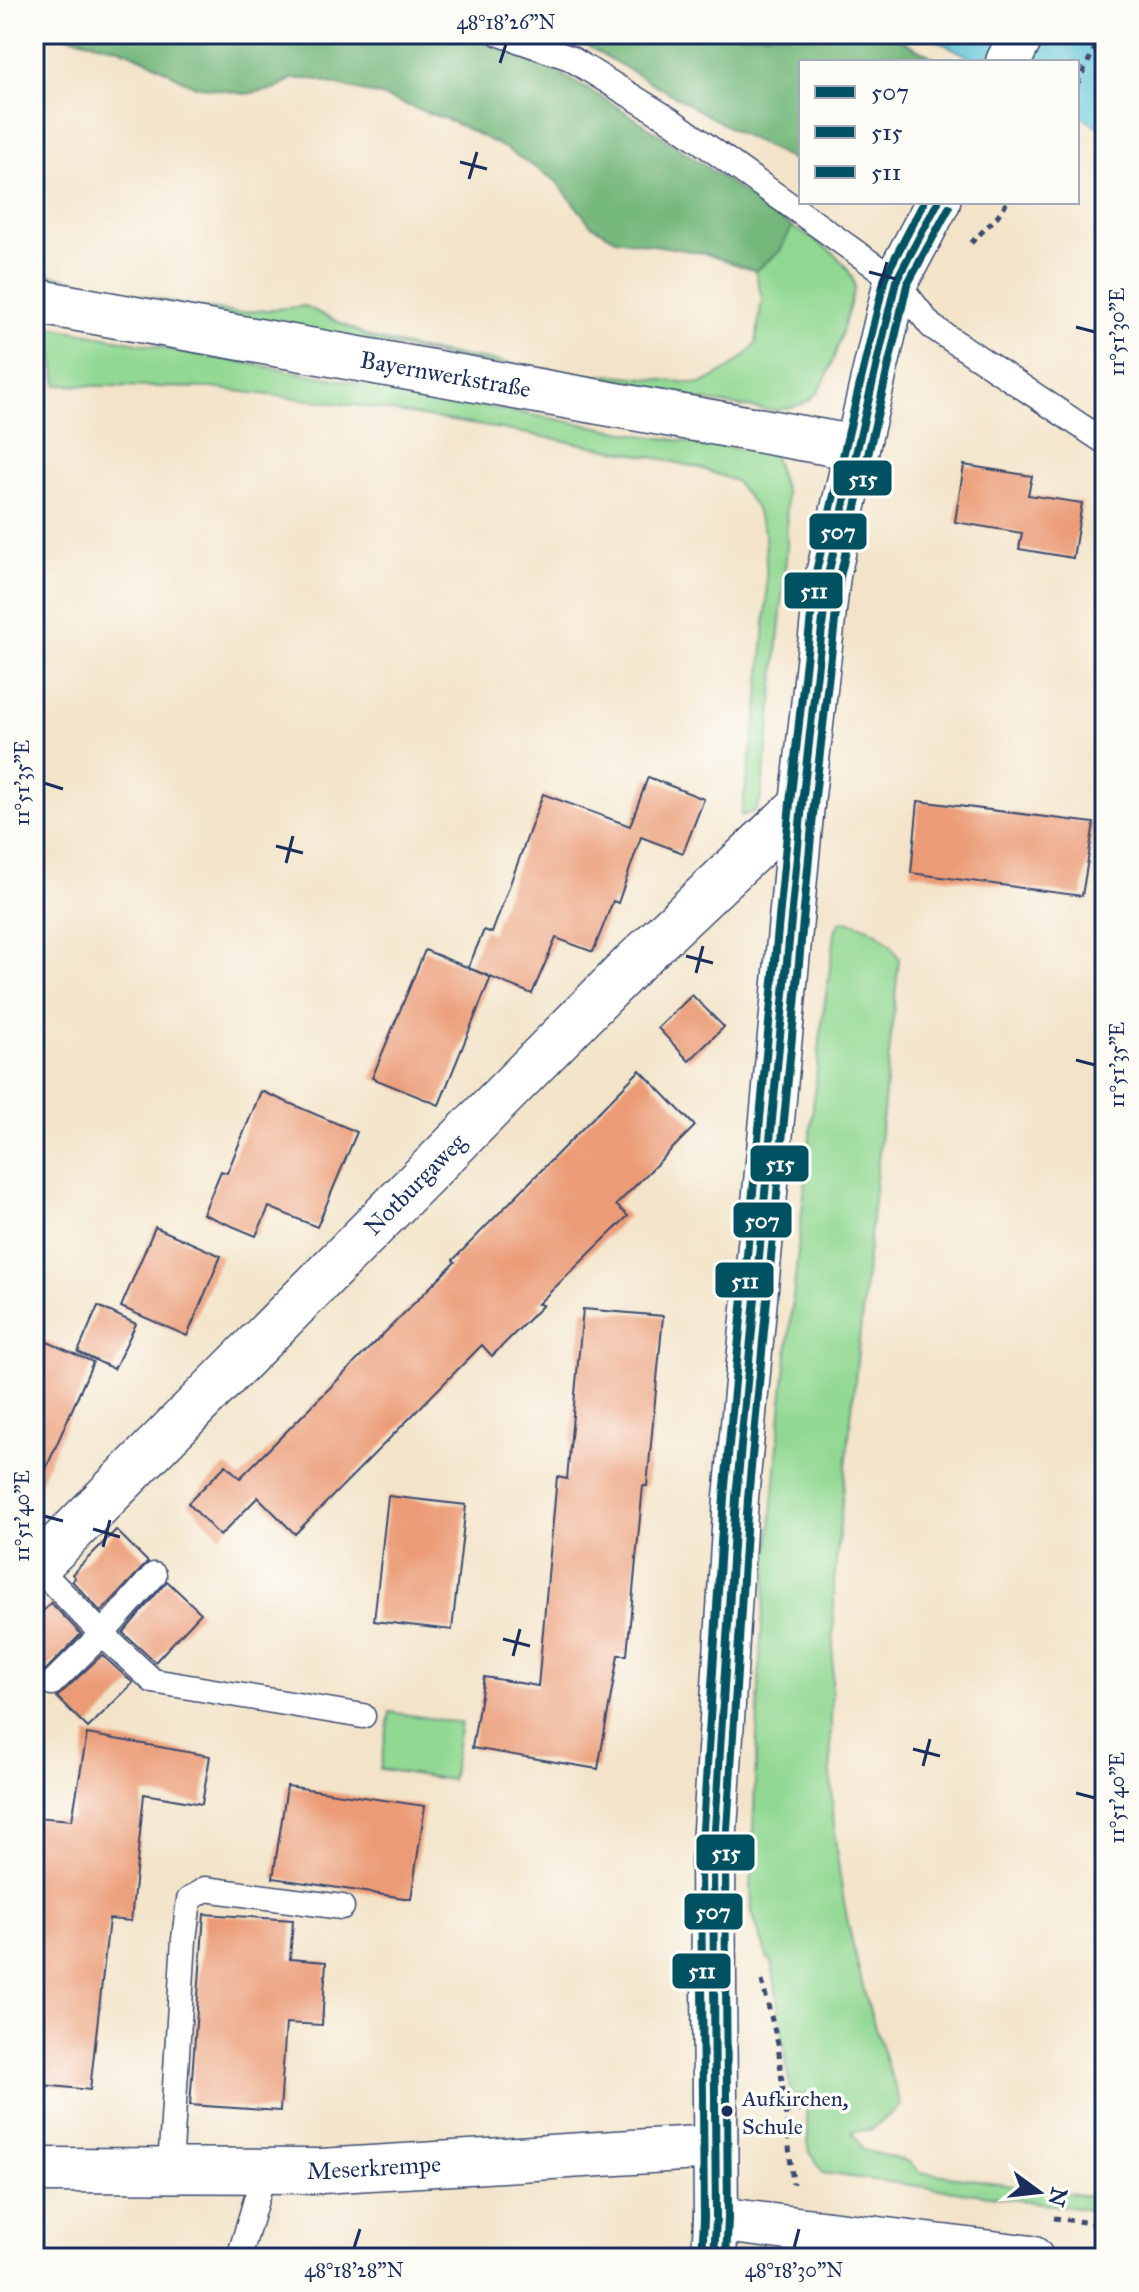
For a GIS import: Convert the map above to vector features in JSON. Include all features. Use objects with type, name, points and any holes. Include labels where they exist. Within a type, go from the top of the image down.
[{"type":"street","points":[[1009,60],[1022,34]]},
{"type":"street","points":[[937,204],[896,281],[828,575],[802,804],[736,1498],[713,1861],[715,2238],[777,2225],[1031,2258]]},
{"type":"street","name":"Bayernwerkstraße","points":[[34,301],[857,448]]},
{"type":"street","name":"Notburgaweg","points":[[36,1568],[635,962],[802,804]]},
{"type":"street","name":"Meserkrempe","points":[[34,2170],[321,2171],[715,2147]]},
{"type":"lane","points":[[500,34],[570,58],[672,121],[896,281],[931,326],[1105,442]]},
{"type":"lane","points":[[36,1568],[153,1681],[363,1716]]},
{"type":"lane","points":[[52,1683],[102,1634],[154,1575]]},
{"type":"lane","points":[[170,2169],[189,1900],[205,1889],[342,1907]]},
{"type":"lane","points":[[239,2258],[265,2169]]},
{"type":"path","points":[[1079,80],[1102,34]]},
{"type":"path","points":[[964,250],[1006,204]]},
{"type":"path","points":[[760,1971],[778,2044],[793,2183],[777,2225]]},
{"type":"path","points":[[785,2112],[800,2110]]},
{"type":"green space","points":[[58,34],[460,34],[533,61],[588,89],[677,146],[792,227],[779,252],[755,271],[703,253],[616,239],[591,225],[556,181],[503,147],[451,121],[381,96],[314,79],[292,79],[272,90],[244,94],[192,85],[119,48]]},
{"type":"green space","points":[[567,34],[890,34],[938,60],[799,60],[799,163],[737,132]]},
{"type":"green space","points":[[792,227],[839,259],[852,276],[855,287],[833,360],[821,387],[806,402],[774,411],[632,390],[34,281],[34,271],[183,305],[237,313],[305,306],[371,338],[429,351],[594,376],[616,375],[701,384],[727,370],[756,343],[762,298],[755,271],[779,252]]},
{"type":"green space","points":[[50,327],[647,436],[773,454],[786,494],[787,548],[771,717],[761,799],[755,811],[741,816],[758,709],[767,598],[765,533],[754,505],[735,481],[662,459],[360,406],[211,388],[57,385]]},
{"type":"green space","points":[[842,921],[876,932],[899,959],[834,1581],[831,1784],[835,1836],[849,1927],[869,2008],[901,2105],[872,2129],[852,2132],[863,2150],[909,2162],[920,2172],[1105,2198],[1105,2212],[823,2173],[809,2152],[805,2095],[791,2096],[772,1961],[768,1959],[752,1912],[761,1638],[781,1412],[822,1022],[836,928]]},
{"type":"green space","points":[[390,1712],[461,1723],[451,1780],[380,1769]]},
{"type":"water","points":[[925,34],[1105,34],[1105,131],[1079,115],[1079,60],[975,60]]},
{"type":"building","points":[[964,465],[1032,476],[1028,495],[1082,503],[1073,558],[1019,549],[1022,533],[955,522]]},
{"type":"building","points":[[648,777],[704,799],[683,853],[641,837],[618,903],[613,901],[593,952],[556,938],[532,994],[468,968],[484,930],[492,933],[543,794],[630,826]]},
{"type":"building","points":[[918,801],[1094,823],[1082,896],[911,873]]},
{"type":"building","points":[[425,950],[491,977],[439,1105],[372,1078]]},
{"type":"building","points":[[692,995],[724,1027],[689,1061],[658,1028]]},
{"type":"building","points":[[640,1070],[695,1126],[616,1205],[628,1216],[538,1304],[543,1305],[492,1356],[482,1345],[295,1534],[258,1497],[220,1536],[188,1503],[226,1465],[240,1478]]},
{"type":"building","points":[[261,1091],[357,1132],[317,1227],[269,1207],[256,1236],[203,1214],[221,1171],[227,1173]]},
{"type":"building","points":[[155,1227],[221,1256],[187,1336],[121,1307]]},
{"type":"building","points":[[98,1306],[136,1324],[114,1369],[78,1352]]},
{"type":"building","points":[[583,1309],[663,1316],[627,1655],[618,1655],[598,1769],[472,1748],[484,1677],[538,1686],[557,1477],[567,1479]]},
{"type":"building","points":[[34,1336],[93,1362],[34,1496]]},
{"type":"building","points":[[388,1496],[466,1505],[452,1630],[374,1621]]},
{"type":"building","points":[[116,1530],[148,1562],[101,1612],[72,1581],[75,1578],[72,1574]]},
{"type":"building","points":[[167,1581],[201,1613],[155,1662],[123,1633]]},
{"type":"building","points":[[51,1603],[81,1634],[38,1678],[34,1674],[34,1620]]},
{"type":"building","points":[[102,1655],[133,1683],[88,1728],[57,1697]]},
{"type":"building","points":[[87,1734],[210,1756],[202,1804],[144,1794],[131,1921],[109,1919],[90,2090],[34,2084],[34,1817],[72,1820]]},
{"type":"building","points":[[287,1786],[425,1806],[411,1899],[273,1878]]},
{"type":"building","points":[[204,1914],[293,1920],[290,1959],[326,1962],[322,2025],[286,2023],[280,2111],[190,2105]]},
{"type":"transit line","name":"511","points":[[702,2257],[701,1860],[724,1497],[790,803],[816,572],[885,277],[923,204]]},
{"type":"transit line","name":"507","points":[[714,2258],[713,1861],[736,1498],[802,804],[828,575],[896,281],[937,204]]},
{"type":"transit line","name":"515","points":[[726,2258],[725,1861],[748,1499],[814,805],[840,577],[907,285],[949,208]]},
{"type":"place","name":"Aufkirchen, Schule","points":[[727,2111]]}]
